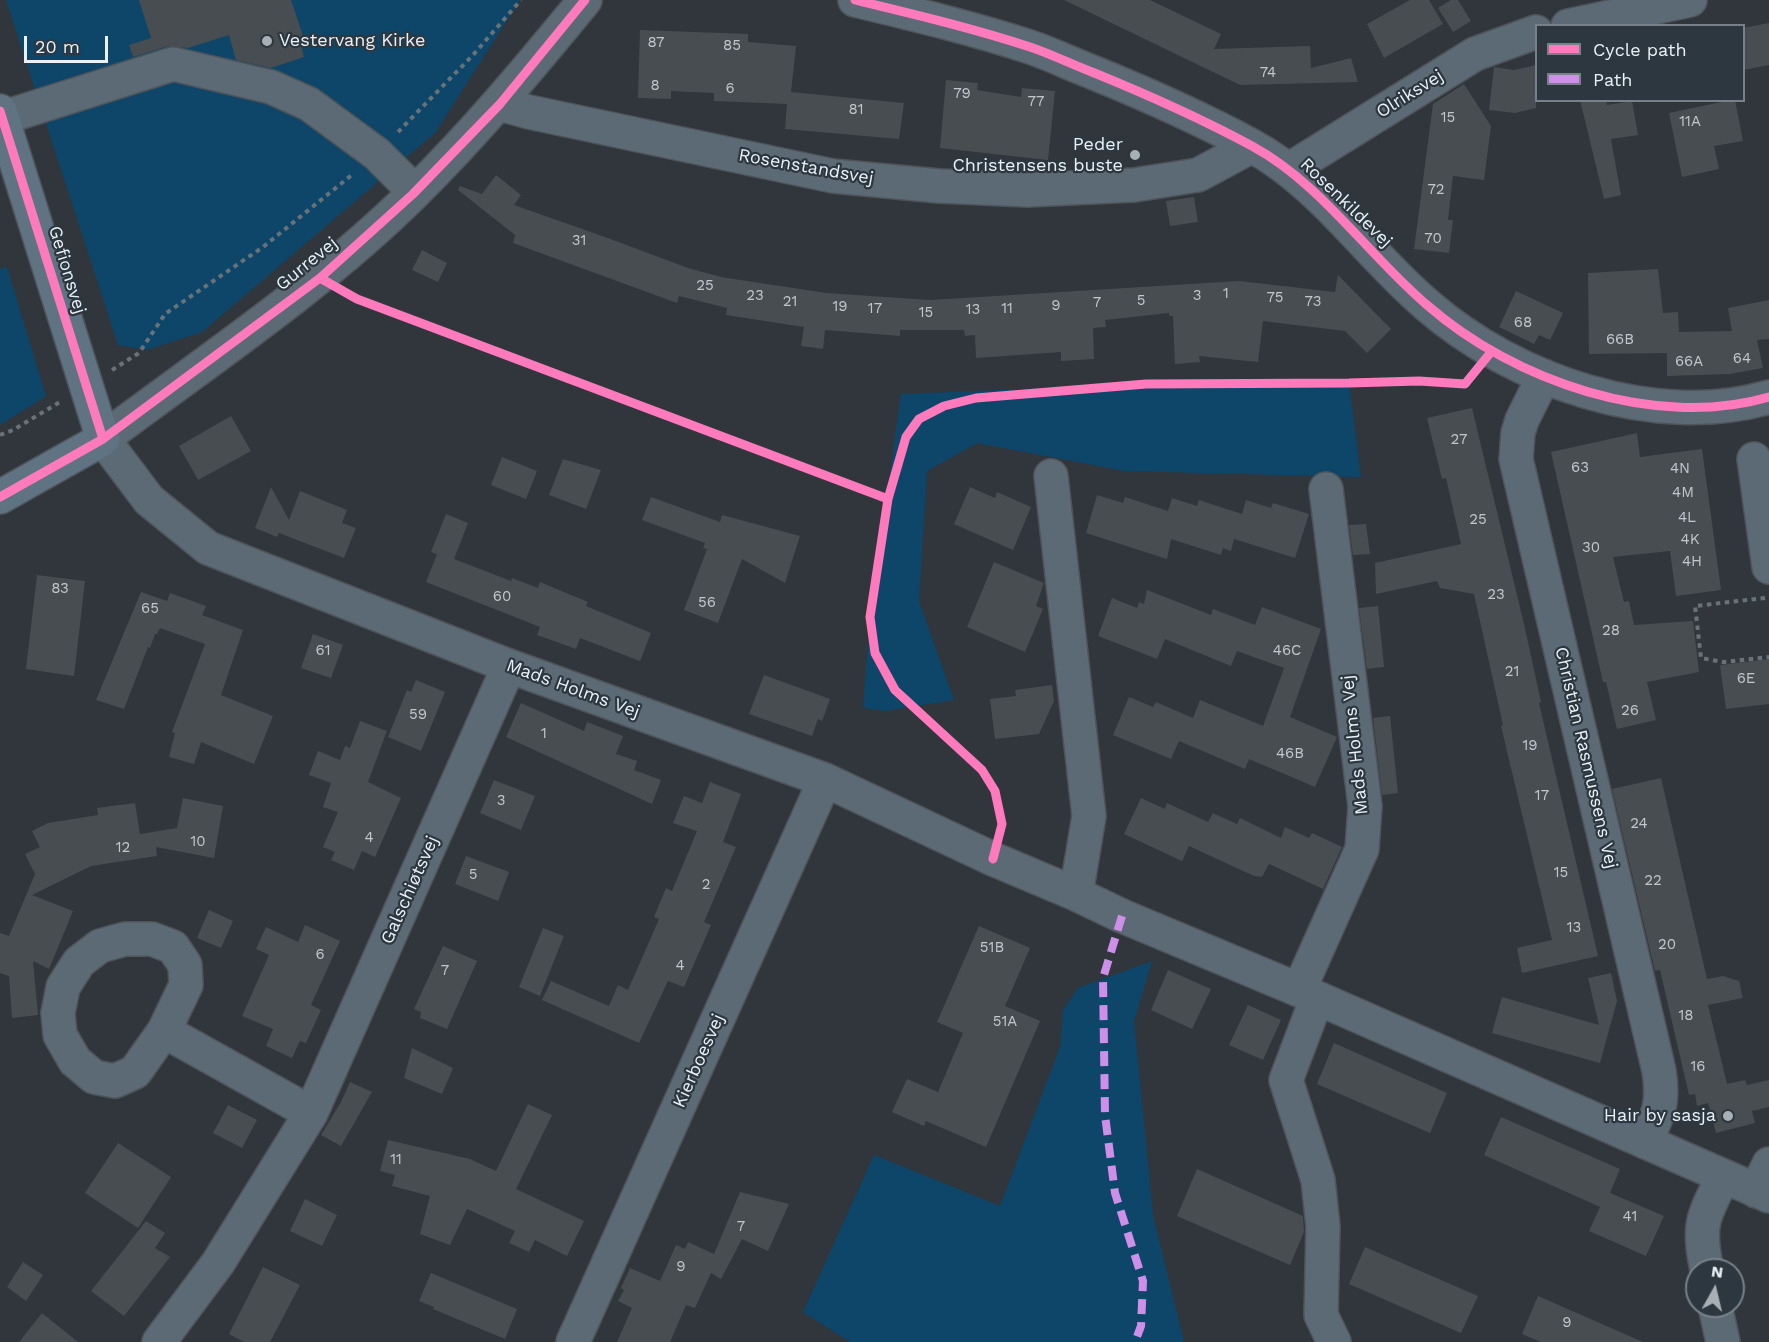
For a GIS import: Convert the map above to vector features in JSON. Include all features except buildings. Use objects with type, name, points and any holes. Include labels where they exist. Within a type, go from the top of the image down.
[{"type":"main road","name":"Gefionsvej","points":[[1,115],[103,439]]},
{"type":"main road","name":"Gurrevej","points":[[0,497],[103,439]]},
{"type":"street","name":"Gurrevej","points":[[103,439],[320,278],[415,192],[500,104],[585,0]]},
{"type":"street","name":"Rosenkildevej","points":[[855,0],[951,11],[1032,48],[1150,96],[1252,146],[1290,169],[1427,306],[1491,352],[1544,376],[1595,393],[1658,405],[1716,406],[1754,402],[1769,397]]},
{"type":"street","points":[[1577,24],[1690,0]]},
{"type":"street","name":"Olriksvej","points":[[1290,169],[1475,54],[1535,32]]},
{"type":"street","points":[[1,115],[173,64],[271,87],[309,104],[377,154],[415,192]]},
{"type":"street","name":"Rosenstandsvej","points":[[500,104],[833,176],[939,186],[1027,190],[1134,185],[1198,175],[1252,146]]},
{"type":"street","name":"Christian Rasmussens Vej","points":[[1544,376],[1522,420],[1518,433],[1516,459],[1659,1071],[1662,1092],[1660,1105],[1646,1142]]},
{"type":"street","name":"Mads Holms Vej","points":[[103,439],[149,501],[208,548],[509,666],[825,780],[993,859],[1308,994],[1723,1177],[1765,1184]]},
{"type":"street","points":[[1754,459],[1769,567]]},
{"type":"street","points":[[1051,476],[1089,816],[1076,894]]},
{"type":"street","name":"Mads Holms Vej","points":[[1326,489],[1365,806],[1362,849],[1308,994],[1286,1080],[1318,1180],[1323,1226],[1321,1316],[1334,1342]]},
{"type":"street","name":"Galschiøtsvej","points":[[159,1342],[218,1263],[311,1113],[509,666]]},
{"type":"street","name":"Kierboesvej","points":[[573,1342],[825,780]]},
{"type":"street","points":[[126,939],[152,939],[173,947],[184,965],[186,985],[164,1031],[135,1072],[115,1081],[94,1077],[75,1061],[60,1035],[57,1013],[63,987],[79,962],[100,946],[126,939]]},
{"type":"street","points":[[164,1031],[311,1113]]},
{"type":"street","points":[[1704,1258],[1701,1242],[1702,1223],[1723,1177]]},
{"type":"street","points":[[1718,1318],[1723,1342]]},
{"type":"path","points":[[0,435],[13,430],[139,353],[165,314],[263,247],[377,154],[473,56],[521,0]]},
{"type":"path","points":[[1769,598],[1695,606],[1701,658],[1723,662],[1769,657]]},
{"type":"shaded area","points":[[6,0],[520,0],[435,133],[202,332],[147,350],[118,345]]},
{"type":"shaded area","points":[[7,267],[46,396],[0,425],[0,269]]},
{"type":"shaded area","points":[[1349,383],[1361,477],[1125,471],[977,443],[927,471],[919,601],[954,700],[885,711],[863,708],[870,617],[901,394],[1146,384]]},
{"type":"shaded area","points":[[1152,961],[1134,1021],[1153,1215],[1184,1342],[850,1342],[803,1312],[874,1155],[1000,1206],[1060,1047],[1063,1010],[1078,988]]},
{"type":"marked path","points":[[1122,916],[1103,978],[1105,1115],[1115,1193],[1143,1281],[1141,1326],[1135,1342]]},
{"type":"cycle path","points":[[0,497],[103,439],[320,278],[413,194],[500,104],[585,0]]},
{"type":"cycle path","points":[[855,0],[964,27],[1038,50],[1153,98],[1252,146],[1300,180],[1427,305],[1462,332],[1501,356],[1543,376],[1588,392],[1634,402],[1680,407],[1725,406],[1769,397]]},
{"type":"cycle path","points":[[0,111],[103,439]]},
{"type":"cycle path","points":[[320,278],[357,299],[888,499]]},
{"type":"cycle path","points":[[993,859],[1002,824],[995,791],[982,770],[895,690],[875,653],[870,617],[888,499],[906,437],[919,419],[944,406],[976,398],[1146,384],[1419,381],[1465,384],[1491,352]]},
{"type":"place","name":"Vestervang Kirke","points":[[267,41]]},
{"type":"place","name":"Peder Christensens buste","points":[[1135,155]]},
{"type":"place","name":"Hair by sasja","points":[[1728,1116]]}]
